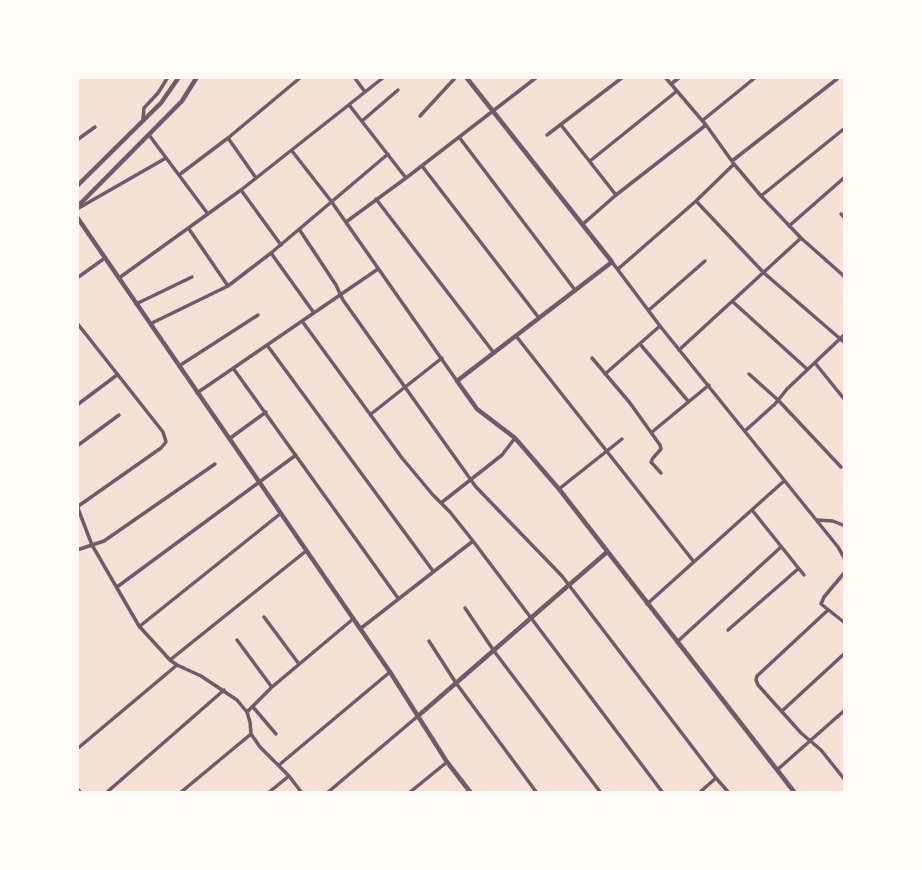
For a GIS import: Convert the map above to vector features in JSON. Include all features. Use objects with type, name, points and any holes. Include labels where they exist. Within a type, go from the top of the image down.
[{"type":"street","points":[[143,121],[144,108],[169,77]]},
{"type":"street","points":[[77,186],[161,103],[179,77]]},
{"type":"street","points":[[77,208],[182,101],[197,77]]},
{"type":"street","points":[[179,175],[301,77]]},
{"type":"street","points":[[354,77],[365,93]]},
{"type":"street","points":[[119,278],[241,190],[384,77]]},
{"type":"street","points":[[420,116],[456,77]]},
{"type":"street","points":[[466,77],[649,310],[658,328],[709,385],[845,559]]},
{"type":"street","points":[[346,222],[537,77]]},
{"type":"street","points":[[547,135],[623,77]]},
{"type":"street","points":[[665,77],[761,196],[801,238],[844,275]]},
{"type":"street","points":[[671,84],[680,77]]},
{"type":"street","points":[[583,225],[756,77]]},
{"type":"street","points":[[618,270],[696,201],[733,162],[837,79]]},
{"type":"street","points":[[362,121],[398,90]]},
{"type":"street","points":[[590,161],[677,91]]},
{"type":"street","points":[[349,106],[406,178]]},
{"type":"street","points":[[561,125],[616,195]]},
{"type":"street","points":[[77,140],[95,127]]},
{"type":"street","points":[[761,196],[845,128]]},
{"type":"street","points":[[149,135],[208,214]]},
{"type":"street","points":[[459,137],[575,290]]},
{"type":"street","points":[[228,138],[256,178]]},
{"type":"street","points":[[292,151],[331,201],[477,409],[515,438],[559,489],[795,793]]},
{"type":"street","points":[[150,324],[228,286],[281,245],[388,154]]},
{"type":"street","points":[[77,208],[166,158]]},
{"type":"street","points":[[422,166],[539,318]]},
{"type":"street","points":[[789,226],[845,177]]},
{"type":"street","points":[[241,190],[281,245]]},
{"type":"street","points":[[376,199],[494,353]]},
{"type":"street","points":[[696,201],[764,273],[845,343]]},
{"type":"street","points":[[77,217],[390,673],[447,762],[471,793]]},
{"type":"street","points":[[189,229],[228,286]]},
{"type":"street","points":[[299,229],[343,300],[475,487],[570,585],[729,793]]},
{"type":"street","points":[[679,349],[801,238]]},
{"type":"street","points":[[271,253],[314,313]]},
{"type":"street","points":[[77,278],[105,258]]},
{"type":"street","points":[[649,310],[705,261]]},
{"type":"street","points":[[457,381],[612,262]]},
{"type":"street","points":[[197,393],[378,269]]},
{"type":"street","points":[[136,304],[192,277]]},
{"type":"street","points":[[733,302],[807,369]]},
{"type":"street","points":[[178,366],[258,315]]},
{"type":"street","points":[[302,321],[402,458],[473,541],[663,793]]},
{"type":"street","points":[[77,323],[163,432],[166,442],[161,449],[77,506],[92,545],[139,626],[170,660],[225,690],[237,700],[247,712],[251,734],[260,747],[302,793]]},
{"type":"street","points":[[605,374],[658,328]]},
{"type":"street","points":[[77,333],[82,330]]},
{"type":"street","points":[[745,431],[845,334]]},
{"type":"street","points":[[516,336],[694,562]]},
{"type":"street","points":[[640,344],[688,401]]},
{"type":"street","points":[[267,345],[433,571]]},
{"type":"street","points":[[371,414],[442,358]]},
{"type":"street","points":[[592,358],[652,432],[661,447],[651,462],[661,473]]},
{"type":"street","points":[[815,363],[845,400]]},
{"type":"street","points":[[233,368],[398,598]]},
{"type":"street","points":[[749,374],[778,400],[841,467]]},
{"type":"street","points":[[77,405],[117,375]]},
{"type":"street","points":[[652,432],[709,385]]},
{"type":"street","points":[[229,439],[265,412]]},
{"type":"street","points":[[77,446],[119,415]]},
{"type":"street","points":[[441,503],[502,455],[515,438]]},
{"type":"street","points":[[559,489],[622,439]]},
{"type":"street","points":[[117,587],[296,455]]},
{"type":"street","points":[[77,550],[104,541],[215,464]]},
{"type":"street","points":[[647,604],[784,481]]},
{"type":"street","points":[[752,510],[804,575]]},
{"type":"street","points":[[139,626],[281,514]]},
{"type":"street","points":[[816,520],[833,521],[845,526]]},
{"type":"street","points":[[360,629],[473,541]]},
{"type":"street","points":[[677,642],[781,547]]},
{"type":"street","points":[[170,660],[306,551]]},
{"type":"street","points":[[327,793],[607,552]]},
{"type":"street","points":[[728,630],[798,569]]},
{"type":"street","points":[[845,572],[821,604],[845,623]]},
{"type":"street","points":[[464,608],[601,793]]},
{"type":"street","points":[[828,610],[756,677],[758,685],[843,774],[845,780]]},
{"type":"street","points":[[264,617],[299,664]]},
{"type":"street","points":[[247,712],[272,687],[353,619]]},
{"type":"street","points":[[237,640],[272,687]]},
{"type":"street","points":[[429,641],[456,683],[537,793]]},
{"type":"street","points":[[782,711],[845,653]]},
{"type":"street","points":[[77,749],[177,665]]},
{"type":"street","points":[[279,766],[390,673]]},
{"type":"street","points":[[106,793],[225,690]]},
{"type":"street","points":[[253,707],[276,734]]},
{"type":"street","points":[[777,770],[845,710]]},
{"type":"street","points":[[180,793],[251,734]]},
{"type":"street","points":[[410,793],[447,762]]},
{"type":"street","points":[[268,793],[289,776]]},
{"type":"street","points":[[699,793],[716,778]]},
{"type":"street","points":[[334,786],[339,793]]},
{"type":"street","points":[[77,788],[81,793]]}]
